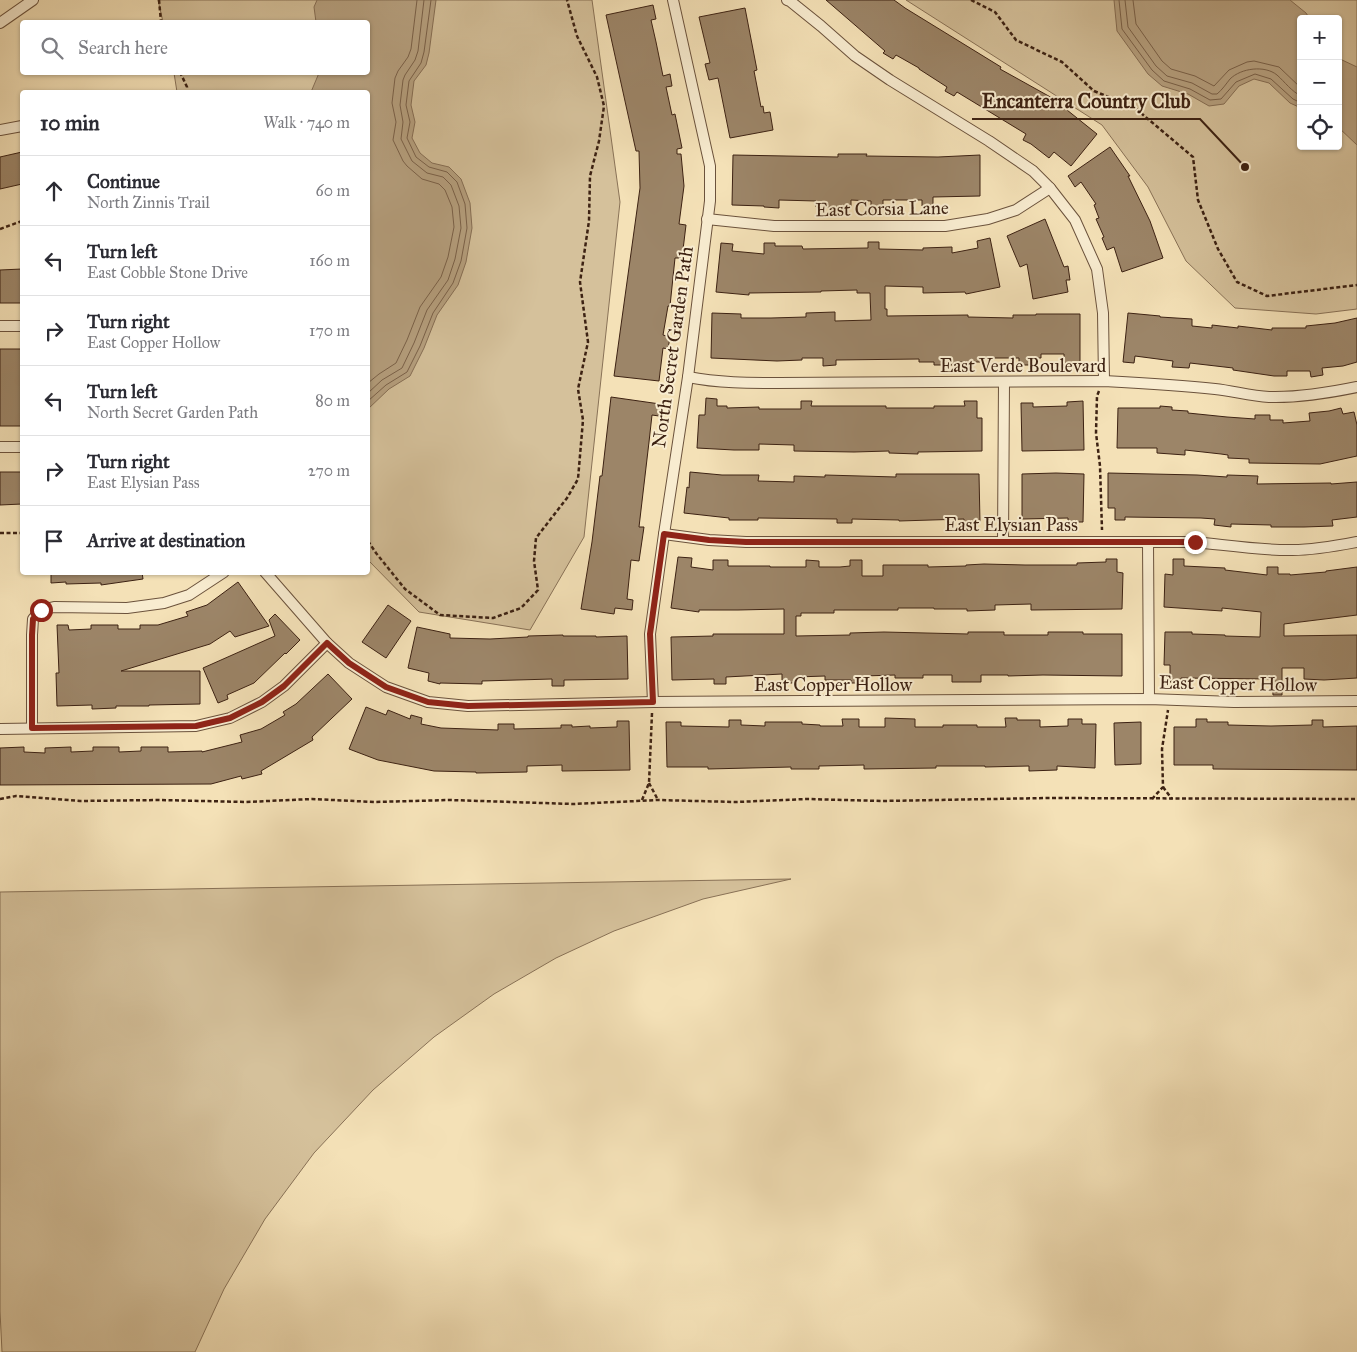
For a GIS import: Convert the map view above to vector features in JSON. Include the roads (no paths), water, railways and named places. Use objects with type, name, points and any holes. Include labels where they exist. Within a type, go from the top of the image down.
[{"type":"street","points":[[0,23],[33,0]]},
{"type":"street","name":"North Secret Garden Path","points":[[653,702],[650,634],[688,377],[710,201],[710,166],[673,0]]},
{"type":"street","points":[[787,0],[821,26],[855,56],[890,80],[989,141],[1033,171],[1050,188],[1075,220],[1097,269],[1103,313],[1104,382]]},
{"type":"street","points":[[0,130],[20,126]]},
{"type":"street","name":"East Corsia Lane","points":[[707,219],[774,226],[945,226],[988,219],[1016,210],[1050,188]]},
{"type":"street","points":[[0,326],[20,326]]},
{"type":"street","name":"East Verde Boulevard","points":[[688,377],[735,383],[779,384],[1147,383],[1268,396],[1312,395],[1357,388]]},
{"type":"street","points":[[1003,542],[1004,382]]},
{"type":"street","points":[[0,447],[20,446]]},
{"type":"street","name":"East Elysian Pass","points":[[664,534],[709,540],[746,542],[1195,542],[1289,550],[1357,542]]},
{"type":"street","points":[[1148,542],[1149,699]]},
{"type":"street","points":[[32,728],[33,619],[41,610],[54,607],[127,608],[164,603],[189,595],[219,575]]},
{"type":"street","name":"East Copper Hollow","points":[[268,575],[327,643],[349,663],[386,687],[428,702],[468,706],[653,702],[1149,699],[1234,702],[1357,701]]},
{"type":"street","points":[[0,729],[196,726],[230,718],[262,702],[284,686],[327,643]]},
{"type":"water","points":[[317,0],[436,0],[426,65],[414,81],[411,105],[415,122],[412,138],[420,153],[432,163],[449,167],[461,179],[470,203],[472,228],[466,262],[458,285],[437,315],[410,376],[389,389],[370,407],[370,90],[312,90],[318,75],[370,75],[370,20],[316,20],[314,7]]},
{"type":"water","points":[[1114,0],[1290,0],[1307,15],[1297,15],[1297,106],[1290,103],[1269,83],[1254,79],[1239,86],[1224,104],[1209,106],[1188,94],[1162,86],[1148,74],[1117,31]]},
{"type":"water","points":[[1342,60],[1357,67],[1357,145],[1342,131]]},
{"type":"place","name":"Encanterra Country Club","points":[[1245,167]]}]
